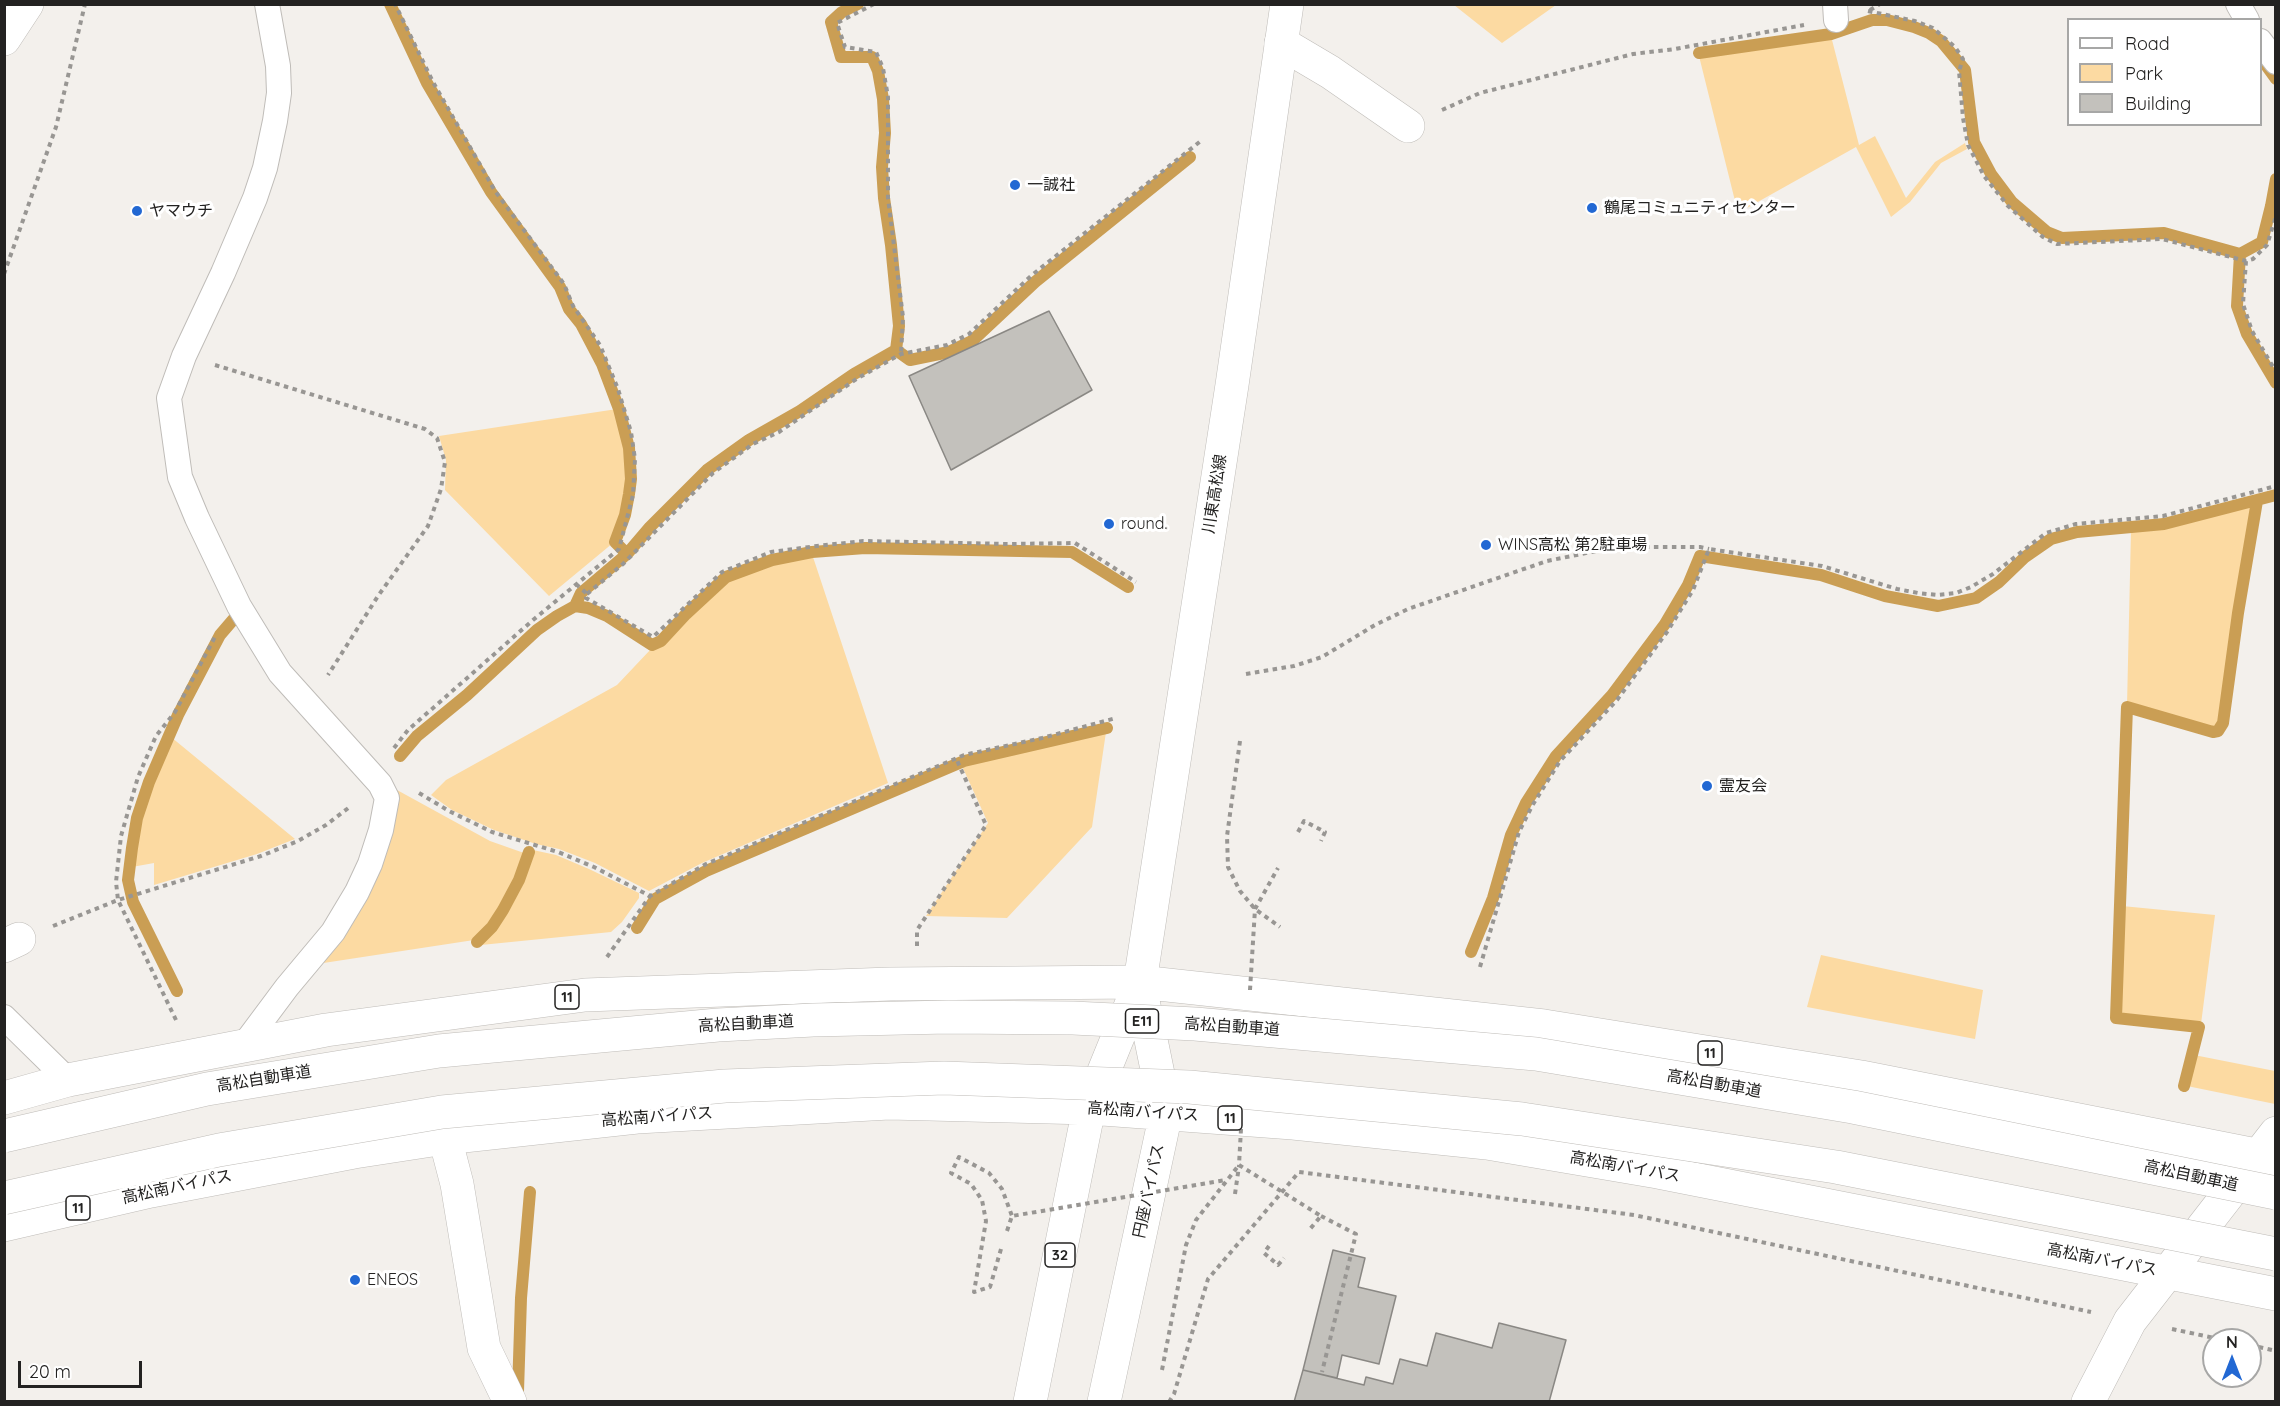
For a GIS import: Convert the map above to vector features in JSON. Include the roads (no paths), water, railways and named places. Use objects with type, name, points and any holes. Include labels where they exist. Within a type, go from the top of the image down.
[{"type":"main road","points":[[4,39],[27,4]]},
{"type":"main road","name":"川東高松線","points":[[1140,982],[1234,373],[1287,4]]},
{"type":"main road","points":[[1281,43],[1330,72],[1408,126]]},
{"type":"main road","name":"11","points":[[4,1098],[68,1080],[326,1030],[585,995],[918,984],[1140,982],[1555,1028],[1861,1077],[2270,1149]]},
{"type":"main road","name":"32","points":[[1030,1401],[1089,1108],[1140,982]]},
{"type":"main road","name":"円座バイパス","points":[[1104,1401],[1166,1113],[1140,982]]},
{"type":"main road","name":"高松自動車道","points":[[4,1136],[207,1089],[439,1051],[718,1025],[813,1020],[948,1017],[1073,1018],[1217,1026],[1536,1054],[1852,1107],[2276,1193]]},
{"type":"main road","points":[[4,1198],[219,1150],[442,1112],[725,1086],[944,1078],[1189,1087],[1522,1119],[1836,1167],[2276,1254]]},
{"type":"main road","name":"高松南バイパス","points":[[4,1225],[173,1187],[354,1152],[445,1138],[637,1117],[889,1103],[1089,1108],[1487,1143],[1658,1172],[2276,1294]]},
{"type":"main road","points":[[445,1138],[457,1184],[484,1348],[510,1401]]},
{"type":"main road","points":[[2088,1401],[2130,1321],[2270,1149]]},
{"type":"lane","points":[[243,1046],[287,987],[333,932],[357,892],[370,864],[381,830],[387,798],[380,784],[280,673],[239,606],[180,477],[169,398],[184,356],[223,273],[265,168],[279,93],[278,66],[267,4]]},
{"type":"lane","points":[[2238,4],[2246,18]]},
{"type":"lane","points":[[2262,44],[2276,62]]},
{"type":"lane","points":[[4,1017],[68,1080]]},
{"type":"waterway","points":[[390,4],[427,83],[491,192],[560,287],[569,309],[581,324],[602,364],[619,409],[629,448],[631,479],[629,494],[625,515],[615,542],[627,554]]},
{"type":"waterway","points":[[858,4],[842,12],[831,22],[841,57],[872,57],[878,71],[883,99],[885,133],[882,167],[884,198],[899,326],[896,350]]},
{"type":"waterway","points":[[1699,53],[1831,34],[1872,20],[1887,20],[1929,33],[1941,41],[1965,70],[1974,142],[1991,174],[2012,202],[2047,232],[2062,238],[2164,233],[2240,254],[2262,242],[2276,179]]},
{"type":"waterway","points":[[2263,61],[2276,79]]},
{"type":"waterway","points":[[400,756],[417,736],[467,695],[537,630],[575,606],[581,593],[627,554],[650,527],[707,470],[749,440],[800,411],[854,374],[896,350],[910,360],[949,352],[972,341],[1035,282],[1190,157]]},
{"type":"waterway","points":[[2240,254],[2237,306],[2247,334],[2276,383]]},
{"type":"waterway","points":[[1471,952],[1493,898],[1511,835],[1526,803],[1556,756],[1612,695],[1665,624],[1688,585],[1700,556],[1821,575],[1885,596],[1938,606],[1976,598],[1999,582],[2025,557],[2051,539],[2077,532],[2164,524],[2276,495]]},
{"type":"waterway","points":[[2184,1086],[2199,1027],[2116,1018],[2127,707],[2213,732],[2218,731],[2223,723],[2238,613],[2257,501]]},
{"type":"waterway","points":[[575,606],[588,608],[607,616],[652,645],[661,641],[726,577],[772,560],[812,552],[865,548],[1072,552],[1128,587]]},
{"type":"waterway","points":[[177,991],[133,902],[128,880],[132,848],[137,818],[149,782],[178,715],[220,635],[238,614]]},
{"type":"waterway","points":[[637,928],[655,899],[706,871],[964,761],[1107,728]]},
{"type":"waterway","points":[[477,942],[492,927],[503,910],[519,880],[529,852]]},
{"type":"waterway","points":[[518,1391],[521,1298],[530,1192]]},
{"type":"place","name":"一誠社","points":[[1015,185]]},
{"type":"place","name":"鶴尾コミュニティセンター","points":[[1592,208]]},
{"type":"place","name":"ヤマウチ","points":[[137,211]]},
{"type":"place","name":"round.","points":[[1109,524]]},
{"type":"place","name":"WINS高松 第2駐車場","points":[[1486,545]]},
{"type":"place","name":"霊友会","points":[[1707,786]]},
{"type":"place","name":"ENEOS","points":[[355,1280]]}]
